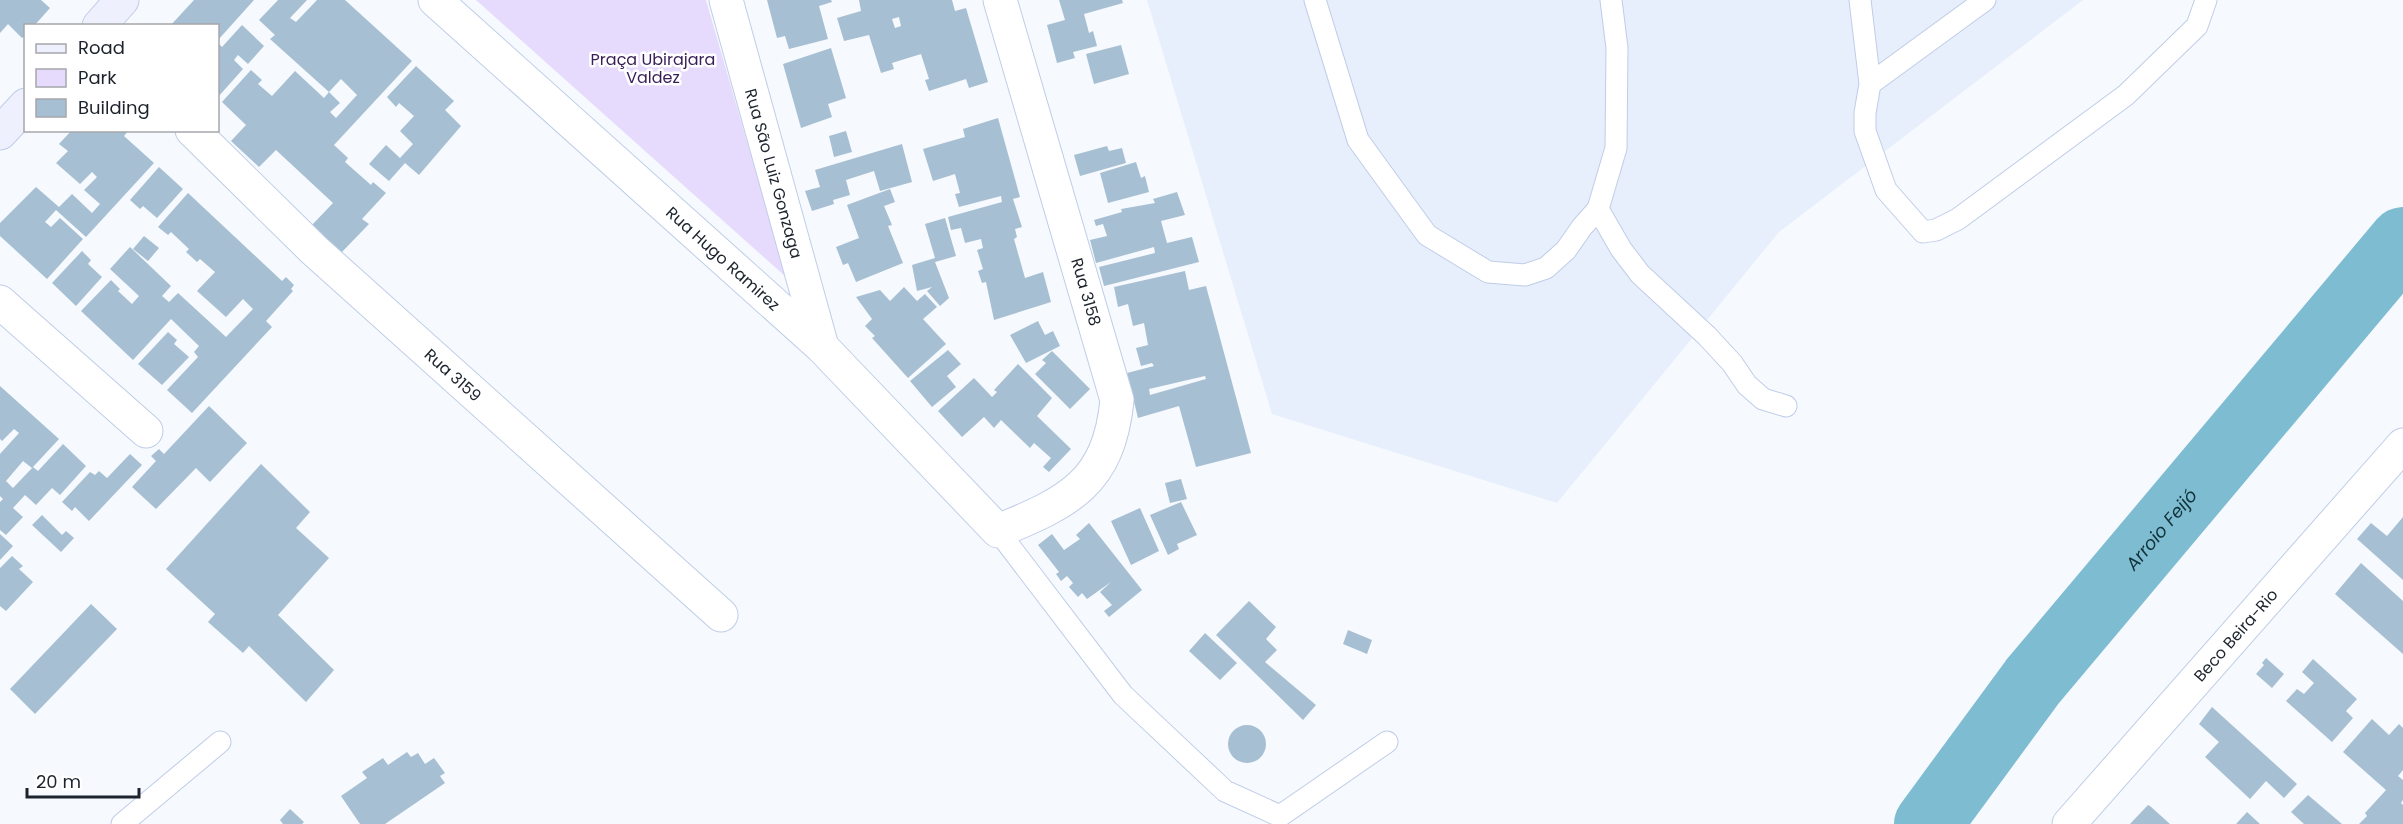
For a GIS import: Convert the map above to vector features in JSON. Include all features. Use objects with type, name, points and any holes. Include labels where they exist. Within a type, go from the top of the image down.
[{"type":"street","points":[[101,24],[122,0]]},
{"type":"street","name":"Rua Hugo Ramirez","points":[[435,0],[822,347],[998,531]]},
{"type":"street","name":"Rua São Luiz Gonzaga","points":[[726,0],[822,347]]},
{"type":"street","name":"Rua 3158","points":[[998,531],[1040,513],[1070,496],[1099,466],[1114,429],[1117,400],[1000,0]]},
{"type":"street","points":[[0,133],[24,107]]},
{"type":"street","name":"Rua 3159","points":[[194,132],[314,250],[721,615]]},
{"type":"street","points":[[0,302],[146,431]]},
{"type":"street","name":"Beco Beira-Rio","points":[[2069,824],[2403,446]]},
{"type":"lane","points":[[1315,0],[1358,140],[1427,235],[1488,272],[1525,274],[1546,268],[1566,250],[1598,209],[1616,148],[1617,48],[1611,0]]},
{"type":"lane","points":[[1860,0],[1870,84],[1865,113],[1865,131],[1886,190],[1923,232],[1936,230],[1958,219],[2012,182],[2126,95],[2197,26],[2206,0]]},
{"type":"lane","points":[[1870,84],[1985,0]]},
{"type":"lane","points":[[1598,209],[1621,249],[1640,274],[1707,336],[1748,385],[1763,399],[1786,406]]},
{"type":"lane","points":[[998,531],[1123,694],[1225,790],[1280,816],[1387,742]]},
{"type":"lane","points":[[123,824],[220,742]]},
{"type":"shaded area","points":[[1147,0],[2083,0],[1779,232],[1557,503],[1272,414]]},
{"type":"green space","name":"Praça Ubirajara Valdez","points":[[476,0],[706,0],[786,277]]},
{"type":"building","points":[[0,0],[41,0],[50,8],[36,24],[24,24],[22,38],[8,24],[0,33]]},
{"type":"building","points":[[194,0],[254,0],[219,39],[219,24],[172,24]]},
{"type":"building","points":[[278,0],[307,0],[290,18],[296,22],[317,0],[345,0],[412,61],[334,145],[348,158],[345,162],[371,185],[373,182],[386,193],[362,219],[369,224],[341,253],[312,225],[333,203],[276,150],[259,167],[231,141],[246,125],[222,102],[251,70],[262,80],[258,84],[272,96],[295,71],[324,98],[329,92],[270,39],[275,35],[259,20]],"holes":[[[341,79],[357,95],[336,118],[330,112],[340,103],[329,92]]]},
{"type":"building","points":[[767,0],[831,0],[832,2],[819,6],[828,39],[789,49],[785,36],[777,38]]},
{"type":"building","points":[[859,0],[952,0],[955,11],[966,8],[988,82],[969,88],[966,79],[929,91],[925,80],[929,79],[921,54],[892,63],[894,69],[881,73],[869,35],[844,41],[837,18],[861,11]],"holes":[[[899,17],[901,26],[895,28],[892,19]]]},
{"type":"building","points":[[1059,0],[1122,0],[1123,3],[1084,14],[1089,33],[1093,31],[1097,46],[1073,52],[1075,58],[1057,63],[1047,25],[1065,20]]},
{"type":"building","points":[[242,25],[264,46],[248,64],[238,55],[234,60],[243,69],[219,96],[219,44],[222,47]]},
{"type":"building","points":[[1121,45],[1129,74],[1094,84],[1086,54]]},
{"type":"building","points":[[831,48],[846,98],[828,104],[832,117],[801,128],[783,64]]},
{"type":"building","points":[[416,66],[454,101],[445,110],[461,126],[419,175],[405,163],[389,181],[369,164],[386,145],[400,158],[413,144],[400,131],[414,116],[399,103],[396,107],[387,97]]},
{"type":"building","points":[[998,118],[1020,197],[1013,199],[1022,227],[1015,229],[1017,237],[1014,239],[1025,278],[1043,272],[1051,302],[994,320],[986,282],[982,283],[978,271],[983,269],[977,250],[983,248],[981,239],[965,243],[961,228],[951,230],[948,217],[1002,202],[1001,196],[959,207],[955,194],[960,193],[955,174],[933,181],[923,149],[965,137],[963,129]]},
{"type":"building","points":[[846,131],[852,152],[834,157],[829,136]]},
{"type":"building","points":[[70,132],[127,132],[124,136],[154,163],[86,237],[56,210],[45,222],[51,227],[60,218],[83,239],[47,279],[0,236],[0,223],[36,187],[59,207],[72,194],[92,213],[100,204],[84,190],[97,177],[92,172],[80,184],[56,163],[68,151],[59,144]]},
{"type":"building","points":[[902,144],[912,182],[880,191],[874,171],[846,180],[850,195],[833,200],[834,204],[812,211],[805,191],[820,187],[815,170]]},
{"type":"building","points":[[1107,146],[1109,151],[1122,148],[1126,163],[1080,176],[1074,155]]},
{"type":"building","points":[[1136,162],[1141,178],[1145,176],[1149,192],[1108,203],[1100,173]]},
{"type":"building","points":[[159,167],[183,189],[157,218],[143,206],[140,209],[130,200]]},
{"type":"building","points":[[890,189],[895,202],[884,206],[892,225],[888,226],[903,263],[856,282],[848,263],[843,265],[836,247],[859,238],[847,205]]},
{"type":"building","points":[[1177,192],[1185,215],[1161,221],[1167,243],[1192,237],[1199,262],[1104,286],[1099,267],[1155,253],[1154,247],[1096,263],[1090,240],[1107,236],[1103,224],[1096,226],[1094,220],[1122,212],[1121,209],[1155,203],[1153,199]]},
{"type":"building","points":[[188,193],[282,281],[286,277],[294,285],[291,289],[293,291],[266,321],[272,327],[192,413],[167,390],[198,357],[194,352],[199,346],[171,319],[133,360],[81,311],[111,280],[120,289],[118,291],[132,304],[139,296],[110,269],[130,247],[171,286],[162,296],[169,302],[178,293],[226,337],[253,309],[243,299],[226,317],[197,291],[215,272],[200,259],[197,262],[186,252],[189,249],[171,232],[168,235],[158,227]]},
{"type":"building","points":[[945,218],[956,256],[935,262],[949,298],[940,306],[927,291],[932,287],[917,291],[912,265],[935,258],[925,224]]},
{"type":"building","points":[[144,236],[159,248],[148,261],[133,249]]},
{"type":"building","points":[[82,251],[91,260],[88,264],[102,277],[76,306],[52,283]]},
{"type":"building","points":[[1185,271],[1189,290],[1206,286],[1251,453],[1196,467],[1179,406],[1138,418],[1127,373],[1154,366],[1152,363],[1141,366],[1136,348],[1148,345],[1144,323],[1133,326],[1128,304],[1118,307],[1114,287]],"holes":[[[1205,376],[1206,379],[1150,395],[1149,389]]]},
{"type":"building","points":[[904,287],[917,301],[925,294],[937,307],[923,319],[946,344],[908,378],[872,338],[875,336],[865,326],[872,319],[856,297],[880,290],[890,301]]},
{"type":"building","points":[[1038,321],[1045,335],[1053,331],[1060,346],[1026,363],[1010,335]]},
{"type":"building","points":[[168,332],[177,340],[174,344],[189,357],[162,385],[138,364]]},
{"type":"building","points":[[948,350],[961,364],[947,376],[956,387],[932,407],[910,381]]},
{"type":"building","points":[[1052,351],[1090,389],[1070,409],[1035,374],[1046,363],[1042,360]]},
{"type":"building","points":[[1018,364],[1052,398],[1037,416],[1071,449],[1049,472],[1043,467],[1051,458],[1034,443],[1030,448],[1001,420],[994,428],[984,417],[962,437],[938,411],[974,378],[992,397],[997,392],[994,390]]},
{"type":"building","points":[[0,386],[59,439],[32,468],[23,461],[6,481],[13,488],[33,467],[38,471],[63,444],[86,466],[60,495],[52,488],[36,505],[25,495],[13,508],[23,517],[6,535],[0,530],[0,502],[3,499],[0,496],[0,454],[19,433],[14,429],[2,441],[0,439]]},
{"type":"building","points":[[209,406],[247,443],[210,482],[196,468],[156,509],[132,487],[156,461],[151,456],[159,449],[164,454]]},
{"type":"building","points":[[130,454],[142,465],[89,521],[75,507],[72,511],[62,502],[90,472],[95,475],[99,471],[107,478]]},
{"type":"building","points":[[261,464],[310,512],[296,528],[329,558],[278,615],[334,670],[306,702],[249,646],[243,653],[208,622],[215,614],[166,569]]},
{"type":"building","points":[[1181,479],[1187,499],[1170,503],[1165,483]]},
{"type":"building","points":[[1181,502],[1197,535],[1177,544],[1179,549],[1168,555],[1150,515]]},
{"type":"building","points":[[1140,508],[1159,551],[1131,565],[1111,521]]},
{"type":"building","points":[[42,515],[62,535],[66,531],[74,538],[61,552],[32,525]]},
{"type":"building","points":[[2403,517],[2403,580],[2357,539],[2371,523],[2387,536]]},
{"type":"building","points":[[1089,523],[1142,590],[1109,617],[1104,611],[1112,605],[1100,592],[1111,582],[1087,599],[1082,593],[1078,597],[1069,587],[1073,583],[1067,576],[1061,581],[1056,574],[1059,572],[1038,545],[1052,534],[1064,550],[1080,539],[1076,535]]},
{"type":"building","points":[[0,534],[13,546],[0,560]]},
{"type":"building","points":[[12,556],[23,566],[19,569],[33,582],[6,611],[0,606],[0,568]]},
{"type":"building","points":[[2361,563],[2403,601],[2403,654],[2335,594]]},
{"type":"building","points":[[1249,601],[1276,627],[1266,639],[1277,650],[1265,662],[1316,705],[1303,720],[1216,635]]},
{"type":"building","points":[[91,604],[117,629],[35,714],[10,689]]},
{"type":"building","points":[[1348,630],[1372,640],[1367,654],[1343,644]]},
{"type":"building","points":[[1205,633],[1237,663],[1220,680],[1189,651]]},
{"type":"building","points":[[2266,658],[2284,674],[2272,688],[2256,674],[2264,665],[2262,663]]},
{"type":"building","points":[[2313,659],[2357,699],[2346,711],[2353,718],[2332,742],[2286,701],[2297,689],[2304,694],[2314,683],[2302,672]]},
{"type":"building","points":[[2212,707],[2297,784],[2284,798],[2266,781],[2250,799],[2205,757],[2219,742],[2199,724]]},
{"type":"building","points":[[2372,719],[2389,735],[2399,724],[2403,728],[2403,770],[2398,776],[2403,780],[2401,803],[2403,805],[2403,824],[2359,824],[2367,816],[2365,813],[2386,790],[2343,752]]},
{"type":"building","points":[[1247,725],[1260,731],[1266,744],[1260,757],[1247,763],[1234,757],[1228,744],[1234,731]]},
{"type":"building","points":[[407,752],[411,757],[418,753],[425,764],[434,758],[445,773],[440,776],[445,783],[385,824],[360,824],[341,796],[367,778],[362,772],[383,758],[388,765]]},
{"type":"building","points":[[2308,795],[2342,824],[2304,824],[2291,812]]},
{"type":"building","points":[[2148,805],[2150,806],[2170,824],[2130,824]]},
{"type":"building","points":[[290,809],[304,822],[302,824],[283,824],[280,820]]},
{"type":"building","points":[[2247,812],[2260,824],[2236,824]]},
{"type":"waterway","name":"Arroio Feijó","points":[[1928,824],[2033,681],[2403,241]]}]
